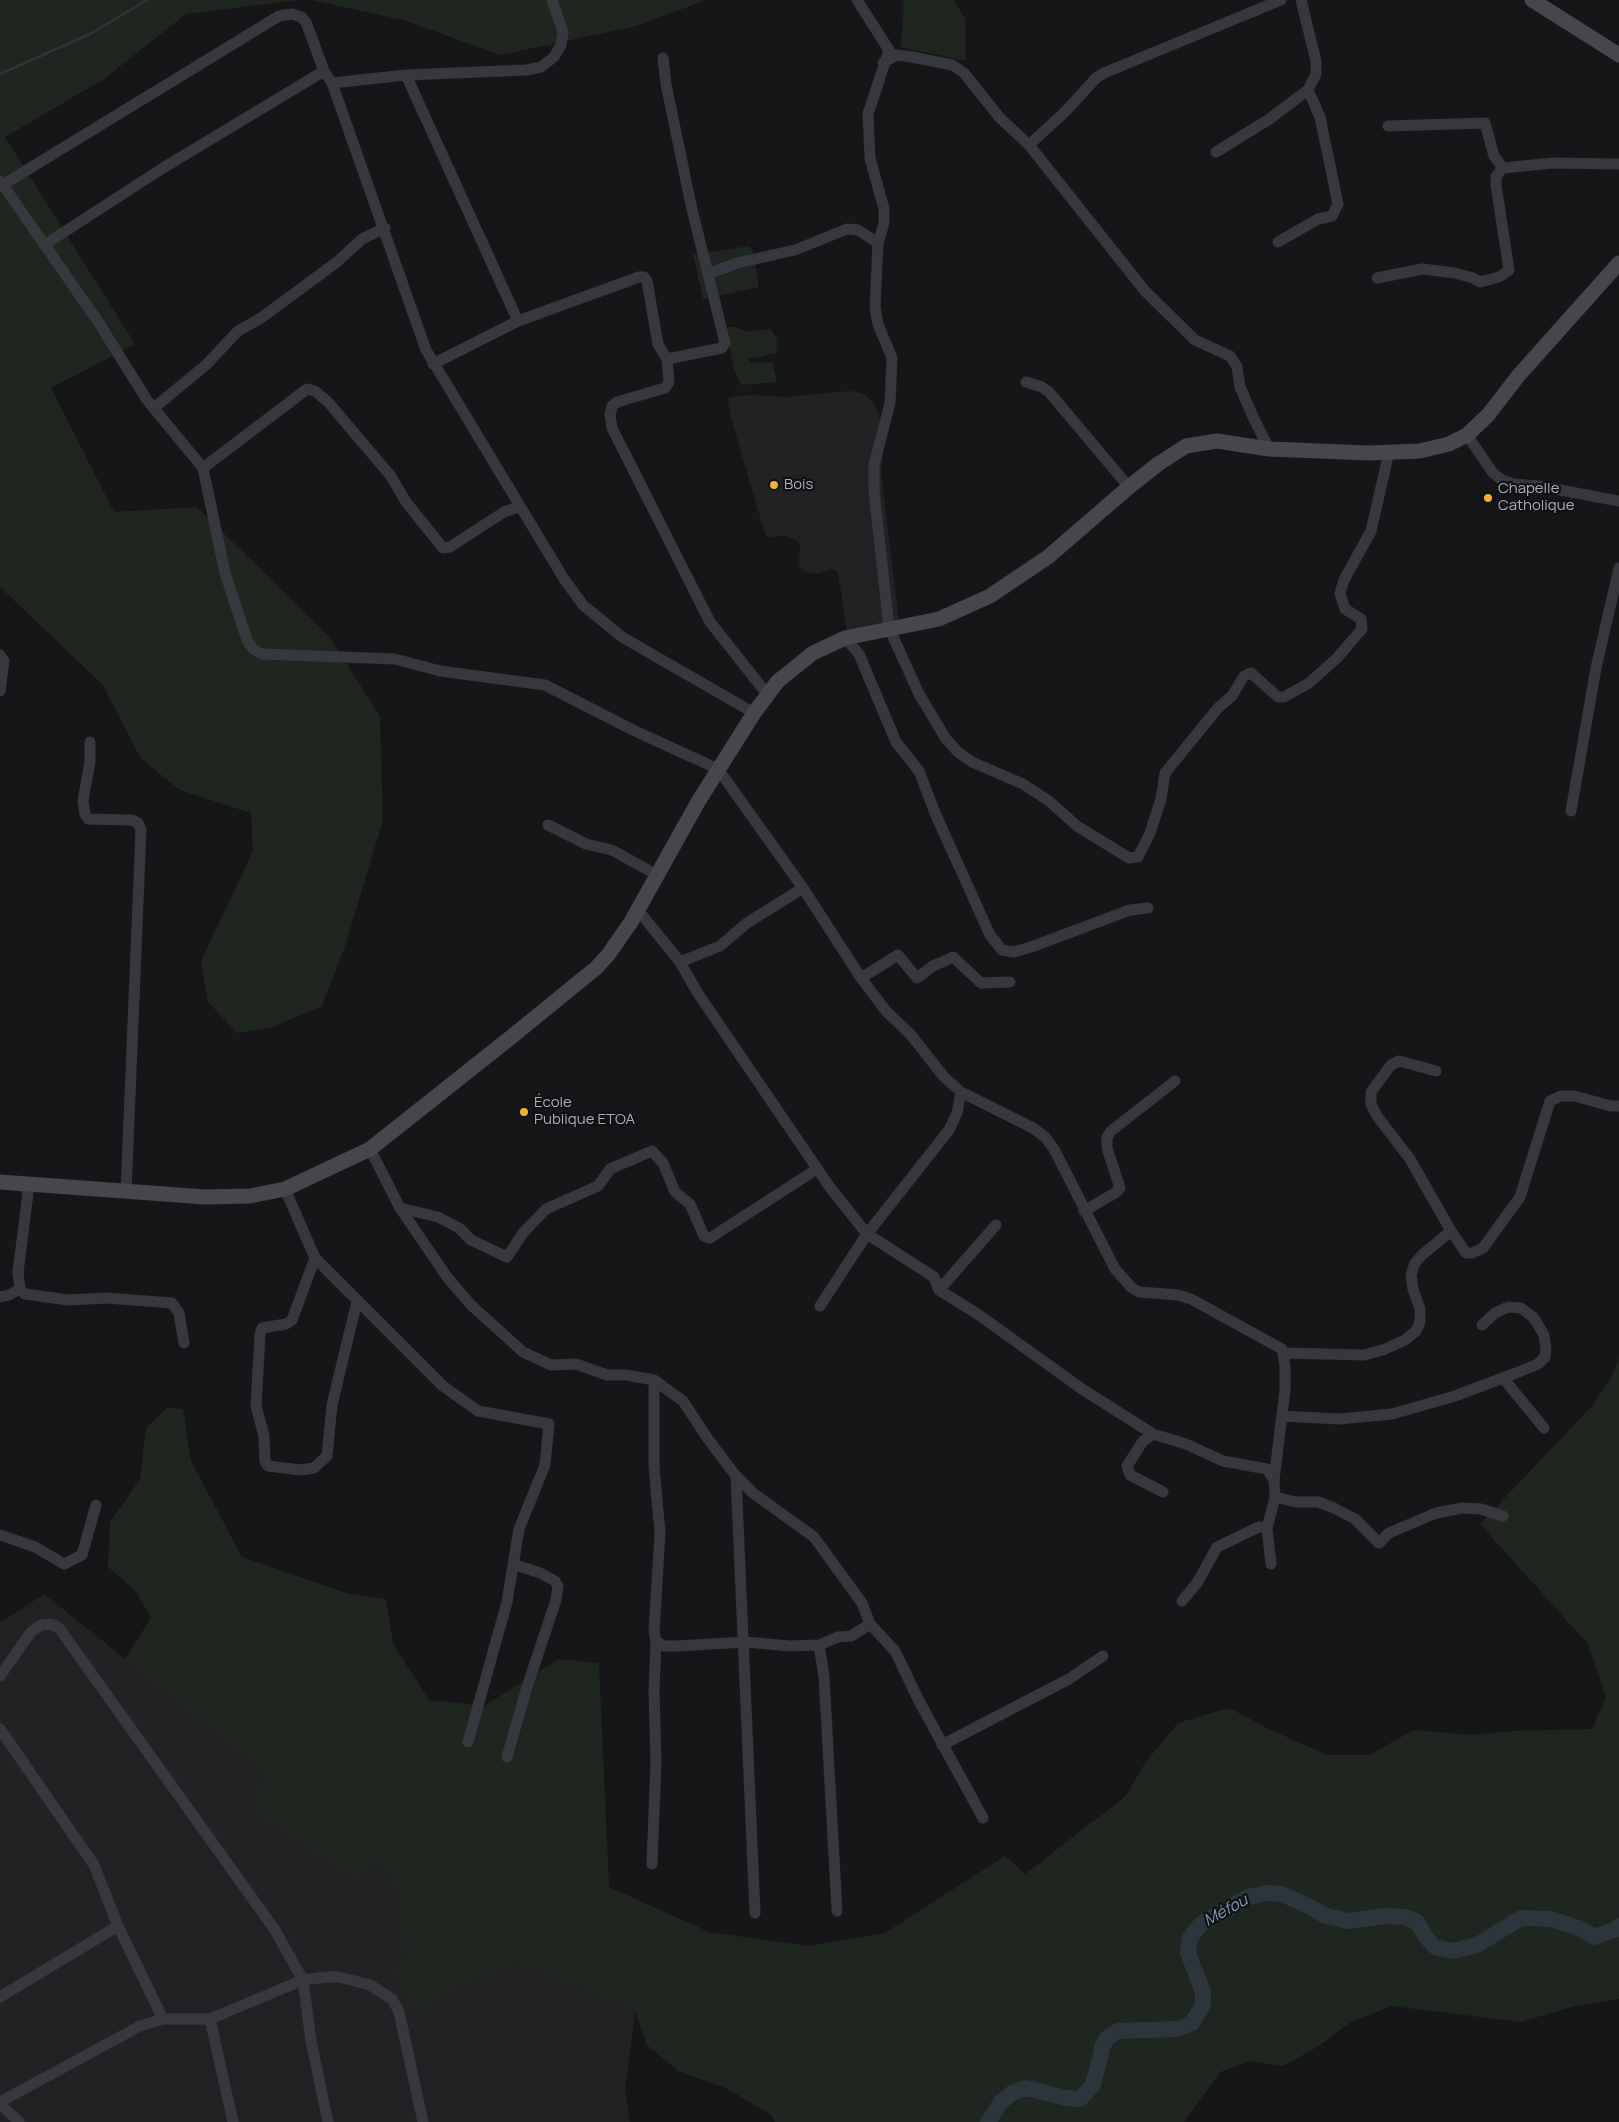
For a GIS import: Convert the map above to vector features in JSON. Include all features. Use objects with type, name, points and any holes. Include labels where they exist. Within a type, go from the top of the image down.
[{"type":"street","points":[[332,83],[406,75],[527,70],[541,67],[554,57],[562,45],[563,32],[552,0]]},
{"type":"street","points":[[857,0],[889,50],[883,63],[868,114],[870,158],[884,209],[878,243],[875,308],[878,324],[892,358],[890,403],[874,465],[874,482],[889,628],[919,694],[946,739],[958,752],[972,762],[1023,784],[1048,801],[1077,826],[1129,858],[1138,857],[1150,833],[1161,799],[1165,773],[1218,708],[1232,696],[1244,676],[1250,673],[1278,697],[1284,697],[1309,683],[1338,658],[1362,629],[1361,619],[1345,609],[1340,593],[1344,580],[1371,531],[1389,452]]},
{"type":"street","points":[[1030,145],[1066,111],[1096,78],[1104,73],[1281,0]]},
{"type":"street","points":[[1216,152],[1268,120],[1308,90],[1316,74],[1316,62],[1301,0]]},
{"type":"street","points":[[1532,0],[1619,55]]},
{"type":"street","points":[[754,714],[689,674],[633,645],[587,610],[564,579],[433,364],[410,309],[385,228],[332,83],[324,71],[306,22],[301,17],[292,14],[280,16],[2,182],[97,320],[141,392],[203,468],[225,573],[247,640],[253,648],[262,654],[395,659],[440,671],[546,685],[718,770],[803,888],[861,978],[886,1011],[911,1035],[944,1077],[961,1092],[1033,1128],[1045,1137],[1054,1149],[1115,1269],[1138,1292],[1178,1295],[1191,1299],[1282,1349],[1285,1354],[1282,1416],[1274,1480],[1274,1497],[1267,1528],[1271,1564]]},
{"type":"street","points":[[883,63],[896,55],[952,65],[964,73],[1000,118],[1030,145],[1145,291],[1196,340],[1230,356],[1237,367],[1240,387],[1269,449]]},
{"type":"street","points":[[663,58],[666,84],[689,195],[725,342],[722,348],[666,359]]},
{"type":"street","points":[[44,245],[163,168],[324,71]]},
{"type":"street","points":[[406,75],[518,320]]},
{"type":"street","points":[[1278,242],[1318,219],[1332,216],[1338,204],[1320,117],[1308,90]]},
{"type":"street","points":[[1388,126],[1485,123],[1494,156],[1503,168]]},
{"type":"street","points":[[1377,278],[1422,270],[1455,273],[1480,282],[1499,277],[1509,270],[1496,185],[1496,176],[1503,168],[1553,164],[1619,164]]},
{"type":"street","points":[[155,408],[206,364],[238,331],[261,318],[322,273],[362,239],[385,228]]},
{"type":"street","points":[[708,274],[737,263],[795,250],[847,229],[858,230],[878,243]]},
{"type":"street","points":[[0,1182],[226,1198],[250,1196],[285,1189],[370,1149],[596,968],[618,942],[638,910],[718,770],[754,714],[768,694],[795,665],[813,653],[845,638],[939,619],[990,596],[1060,548],[1129,487],[1171,454],[1198,443],[1218,440],[1269,449],[1389,452],[1420,451],[1450,444],[1468,435],[1488,415],[1525,368],[1619,263]]},
{"type":"street","points":[[433,364],[518,320],[639,277],[644,278],[647,281],[658,344],[666,359],[668,386],[617,402],[612,406],[610,415],[612,428],[710,622],[768,694]]},
{"type":"street","points":[[1026,382],[1042,387],[1049,392],[1129,487]]},
{"type":"street","points":[[203,468],[307,390],[315,391],[328,402],[390,475],[406,502],[443,548],[450,547],[504,512],[519,506]]},
{"type":"street","points":[[1468,435],[1493,473],[1502,480],[1513,484],[1540,486],[1619,501]]},
{"type":"street","points":[[1571,811],[1596,668],[1619,568]]},
{"type":"street","points":[[845,638],[859,654],[896,742],[908,754],[919,771],[935,813],[990,935],[1002,950],[1014,952],[1130,910],[1148,908]]},
{"type":"street","points":[[0,655],[4,661],[0,692]]},
{"type":"street","points":[[90,742],[90,761],[84,801],[85,814],[88,819],[132,820],[138,823],[142,830],[126,1192]]},
{"type":"street","points":[[548,825],[586,844],[612,850],[657,875]]},
{"type":"street","points":[[680,962],[720,946],[752,920],[803,888]]},
{"type":"street","points":[[638,910],[680,962],[706,1006],[817,1169],[867,1234],[934,1277],[940,1290],[979,1315],[1082,1389],[1153,1434],[1186,1444],[1223,1461],[1267,1469],[1274,1480]]},
{"type":"street","points":[[861,978],[898,955],[917,978],[933,966],[953,957],[981,984],[1010,982]]},
{"type":"street","points":[[1436,1071],[1399,1061],[1391,1065],[1371,1092],[1371,1104],[1386,1130],[1410,1159],[1451,1231],[1466,1253],[1472,1253],[1483,1248],[1520,1197],[1550,1101],[1561,1096],[1574,1096],[1612,1106],[1619,1106]]},
{"type":"street","points":[[1084,1211],[1115,1193],[1120,1188],[1107,1148],[1107,1137],[1111,1131],[1175,1081]]},
{"type":"street","points":[[820,1306],[867,1234],[927,1161],[949,1130],[957,1114],[961,1092]]},
{"type":"street","points":[[370,1149],[400,1208],[447,1277],[471,1305],[523,1352],[551,1365],[576,1364],[607,1375],[633,1376],[654,1380],[683,1401],[708,1439],[736,1476],[753,1493],[814,1538],[862,1603],[870,1624],[895,1651],[942,1745],[983,1818]]},
{"type":"street","points":[[400,1208],[438,1217],[459,1228],[471,1240],[507,1257],[523,1232],[546,1209],[598,1186],[610,1169],[652,1151],[663,1163],[675,1192],[690,1204],[704,1236],[710,1238],[817,1169]]},
{"type":"street","points":[[24,1184],[28,1193],[18,1272],[20,1289],[25,1294],[68,1300],[107,1298],[172,1303],[179,1313],[184,1343]]},
{"type":"street","points":[[285,1189],[315,1258],[443,1386],[478,1411],[548,1424],[545,1464],[519,1529],[506,1602],[468,1742]]},
{"type":"street","points":[[940,1290],[996,1225]]},
{"type":"street","points":[[1285,1354],[1364,1355],[1383,1350],[1404,1340],[1416,1331],[1420,1322],[1420,1310],[1413,1289],[1411,1274],[1415,1263],[1451,1231]]},
{"type":"street","points":[[315,1258],[292,1320],[286,1324],[262,1328],[260,1334],[256,1406],[264,1436],[265,1461],[268,1466],[301,1470],[314,1468],[327,1456],[332,1405],[357,1300]]},
{"type":"street","points":[[0,1297],[20,1289]]},
{"type":"street","points":[[1282,1416],[1316,1419],[1378,1416],[1455,1396],[1538,1364],[1545,1357],[1544,1336],[1534,1318],[1521,1308],[1508,1307],[1495,1313],[1482,1325]]},
{"type":"street","points":[[1503,1378],[1544,1428]]},
{"type":"street","points":[[652,1864],[656,1771],[654,1692],[656,1641],[654,1631],[660,1533],[654,1466],[654,1380]]},
{"type":"street","points":[[1153,1434],[1139,1447],[1127,1466],[1130,1475],[1163,1492]]},
{"type":"street","points":[[736,1476],[745,1642],[755,1914]]},
{"type":"street","points":[[1274,1497],[1296,1502],[1318,1502],[1334,1508],[1355,1519],[1380,1543],[1389,1533],[1436,1513],[1462,1508],[1481,1509],[1503,1516]]},
{"type":"street","points":[[0,1535],[34,1546],[64,1564],[82,1555],[96,1505]]},
{"type":"street","points":[[1182,1601],[1197,1583],[1217,1547],[1259,1527],[1267,1528]]},
{"type":"street","points":[[507,1757],[527,1687],[556,1600],[558,1586],[555,1581],[513,1564]]},
{"type":"street","points":[[0,1676],[31,1632],[46,1624],[59,1628],[275,1930],[303,1980],[311,2041],[328,2122]]},
{"type":"street","points":[[656,1641],[664,1646],[745,1642],[790,1646],[819,1645],[838,1637],[851,1636],[870,1624]]},
{"type":"street","points":[[819,1645],[824,1676],[837,1911]]},
{"type":"street","points":[[942,1745],[1069,1679],[1103,1656]]},
{"type":"street","points":[[0,1729],[94,1865],[118,1926],[162,2019]]},
{"type":"street","points":[[0,1997],[118,1926]]},
{"type":"street","points":[[20,2122],[0,2103],[140,2026],[162,2019],[210,2019],[303,1980],[340,1977],[370,1985],[392,2000],[399,2012],[423,2122]]},
{"type":"street","points":[[210,2019],[233,2122]]},
{"type":"shaded area","points":[[0,0],[298,0],[186,14],[104,79],[5,137],[135,344],[51,388],[114,512],[197,507],[329,636],[380,716],[383,820],[345,946],[322,1006],[270,1028],[237,1033],[208,1002],[201,961],[253,851],[251,813],[180,790],[141,759],[103,685],[0,587]]},
{"type":"shaded area","points":[[311,0],[706,0],[636,26],[500,55],[404,20]]},
{"type":"shaded area","points":[[902,0],[954,0],[965,19],[966,61],[901,47],[904,3]]},
{"type":"shaded area","points":[[749,246],[753,252],[759,287],[703,299],[693,255]]},
{"type":"shaded area","points":[[728,327],[749,332],[771,329],[777,341],[776,353],[748,359],[750,363],[772,362],[777,382],[741,385],[734,369],[726,330]]},
{"type":"shaded area","points":[[850,391],[862,393],[870,399],[876,407],[881,421],[884,443],[881,472],[899,621],[847,633],[838,572],[831,569],[818,574],[806,572],[799,566],[800,548],[798,541],[786,536],[766,537],[728,402],[729,397],[752,395],[786,397]]},
{"type":"shaded area","points":[[1619,1358],[1619,1999],[1575,2006],[1520,2022],[1392,2006],[1351,2022],[1317,2047],[1283,2066],[1251,2061],[1220,2072],[1184,2122],[775,2122],[771,2115],[728,2089],[678,2071],[647,2045],[635,2011],[516,1965],[448,1993],[415,2014],[393,1971],[405,1958],[398,1890],[378,1861],[357,1881],[252,1809],[265,1773],[125,1659],[151,1618],[135,1590],[108,1567],[110,1522],[140,1479],[146,1428],[167,1408],[183,1409],[191,1461],[242,1557],[349,1594],[386,1599],[393,1644],[429,1700],[484,1706],[559,1659],[599,1663],[609,1887],[709,1932],[809,1946],[885,1933],[1005,1856],[1025,1874],[1126,1796],[1145,1763],[1178,1723],[1229,1708],[1271,1730],[1327,1755],[1369,1755],[1414,1730],[1471,1735],[1515,1731],[1592,1729],[1606,1697],[1588,1644],[1480,1524],[1592,1406],[1611,1378]]},
{"type":"shaded area","points":[[44,1594],[378,1861],[398,1890],[415,2013],[448,1993],[516,1965],[635,2011],[625,2091],[630,2122],[0,2122],[0,1623]]},
{"type":"waterway","points":[[0,74],[92,33],[147,0]]},
{"type":"waterway","name":"Méfou","points":[[988,2122],[1001,2102],[1012,2093],[1026,2088],[1066,2098],[1080,2099],[1093,2085],[1103,2045],[1108,2037],[1118,2031],[1178,2029],[1192,2023],[1203,2005],[1203,1992],[1188,1953],[1190,1938],[1201,1924],[1248,1897],[1267,1893],[1282,1894],[1326,1916],[1349,1921],[1385,1916],[1405,1917],[1417,1922],[1435,1947],[1453,1951],[1477,1945],[1521,1918],[1551,1919],[1579,1928],[1594,1937],[1617,1929],[1619,1926]]},
{"type":"place","name":"Bois","points":[[774,485]]},
{"type":"place","name":"Chapelle Catholique","points":[[1488,498]]},
{"type":"place","name":"École Publique ETOA","points":[[524,1112]]}]
